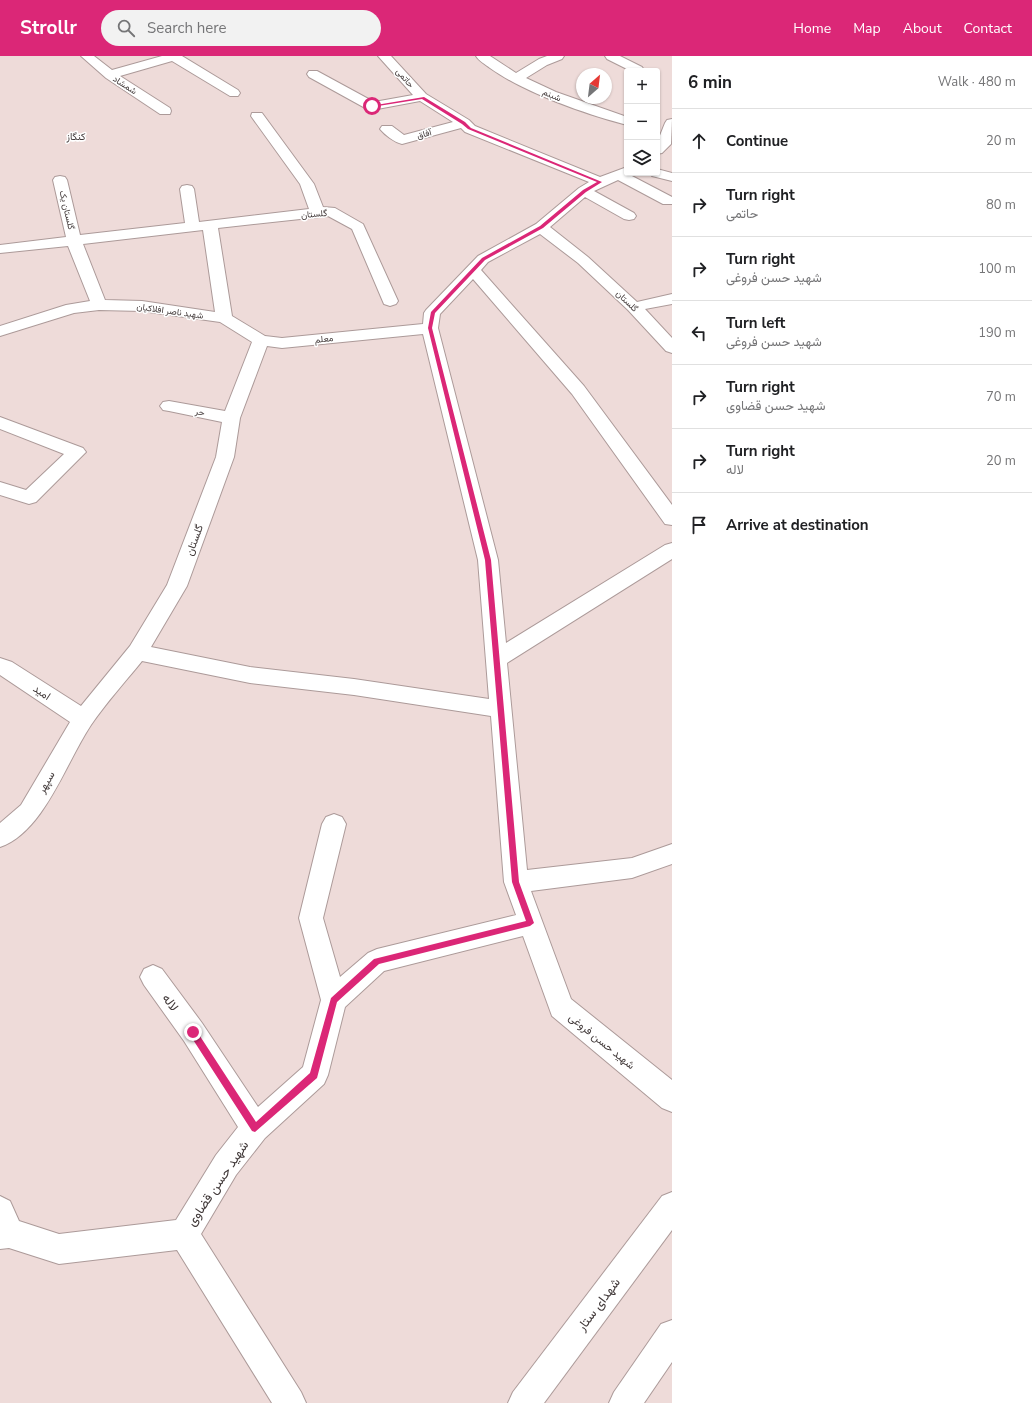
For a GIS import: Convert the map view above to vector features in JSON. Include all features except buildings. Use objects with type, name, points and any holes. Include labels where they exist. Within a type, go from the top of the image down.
[{"type":"street","name":"شمشاد","points":[[87,56],[110,75],[165,111]]},
{"type":"street","points":[[110,75],[174,56],[234,93]]},
{"type":"street","name":"حاتمی","points":[[384,56],[422,97],[470,128],[592,186],[630,216]]},
{"type":"street","name":"شبنم","points":[[482,56],[516,79],[556,98],[624,120]]},
{"type":"street","points":[[516,79],[543,62],[558,56]]},
{"type":"street","points":[[611,56],[634,68]]},
{"type":"street","points":[[313,74],[372,106],[422,97]]},
{"type":"street","points":[[257,116],[307,184],[318,213]]},
{"type":"street","name":"آفاق","points":[[387,129],[402,140],[464,123]]},
{"type":"street","points":[[660,147],[664,144],[667,131]]},
{"type":"street","points":[[430,328],[432,313],[483,259],[541,227],[592,186],[623,173],[668,202]]},
{"type":"street","points":[[660,174],[672,177]]},
{"type":"street","name":"گلستان یک","points":[[60,180],[74,241],[99,305]]},
{"type":"street","points":[[187,189],[194,227]]},
{"type":"street","name":"گلستان","points":[[0,249],[330,211],[358,227],[390,301]]},
{"type":"street","points":[[210,225],[224,318]]},
{"type":"street","name":"گلستان","points":[[541,227],[582,260],[634,307],[672,348]]},
{"type":"street","points":[[472,270],[578,390],[672,520]]},
{"type":"street","points":[[634,307],[672,299]]},
{"type":"street","name":"شهید ناصر افلاکیان","points":[[0,331],[72,308],[99,305],[142,306],[224,318]]},
{"type":"street","name":"معلم","points":[[224,318],[261,340],[282,343],[430,328]]},
{"type":"street","name":"شهید حسن فروغی","points":[[430,328],[488,560],[516,882],[561,1007],[672,1098]]},
{"type":"street","name":"گلستان","points":[[83,719],[137,652],[177,586],[225,457],[231,418],[261,340]]},
{"type":"street","name":"حر","points":[[169,406],[231,418]]},
{"type":"street","points":[[0,423],[77,452],[29,498],[0,488]]},
{"type":"street","points":[[497,659],[672,550]]},
{"type":"street","points":[[137,652],[250,675],[354,687],[501,709]]},
{"type":"street","name":"امید","points":[[0,666],[83,719]]},
{"type":"street","name":"سپهر","points":[[0,837],[29,812],[83,719]]},
{"type":"street","points":[[334,824],[311,918],[334,1000],[377,961],[530,923]]},
{"type":"street","points":[[516,882],[632,868],[672,854]]},
{"type":"street","name":"لاله","points":[[153,977],[193,1032],[255,1128]]},
{"type":"street","name":"شهید حسن قضاوی","points":[[3,1226],[59,1249],[184,1234],[226,1164],[255,1128],[314,1075],[334,1000]]},
{"type":"street","name":"شهدای ستار","points":[[524,1403],[672,1206]]},
{"type":"street","points":[[184,1234],[290,1403]]},
{"type":"street","points":[[626,1403],[672,1335]]},
{"type":"district","name":"کنگاز","points":[[76,136]]},
{"type":"route","points":[[193,1032],[255,1128],[314,1075],[334,1000],[377,961],[530,923],[516,882],[488,560],[430,328],[432,313],[483,259],[541,227],[584,191],[600,182],[470,128],[422,97],[372,106]]}]
